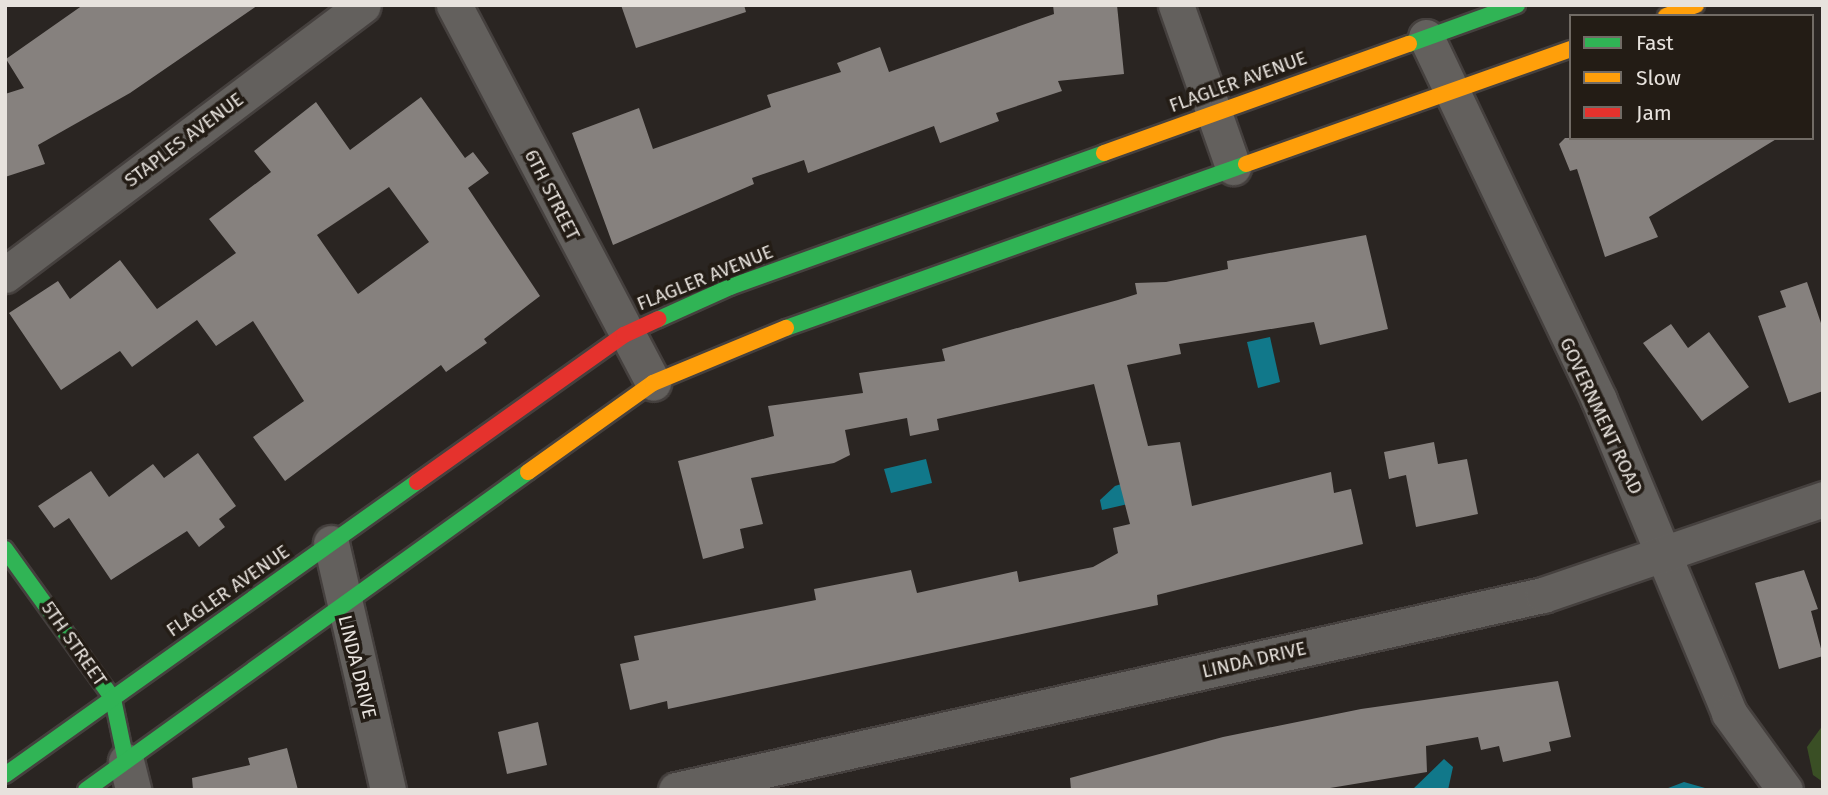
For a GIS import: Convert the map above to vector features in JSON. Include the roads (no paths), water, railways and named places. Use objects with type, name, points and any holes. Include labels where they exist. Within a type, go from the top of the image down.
[{"type":"main road","name":"FLAGLER AVENUE","points":[[5,775],[624,335],[730,287],[1517,5]]},
{"type":"main road","points":[[1671,14],[1696,5]]},
{"type":"main road","points":[[86,790],[130,775],[342,610],[653,383],[768,334],[1569,50]]},
{"type":"main road","name":"5TH STREET","points":[[5,549],[113,699],[130,775]]},
{"type":"street","name":"STAPLES AVENUE","points":[[5,275],[363,5]]},
{"type":"street","name":"6TH STREET","points":[[454,5],[624,335],[653,383]]},
{"type":"street","points":[[1176,5],[1233,167]]},
{"type":"street","name":"GOVERNMENT ROAD","points":[[1426,37],[1447,93],[1599,400],[1729,713],[1784,790]]},
{"type":"street","name":"LINDA DRIVE","points":[[676,790],[1543,594],[1823,499]]},
{"type":"street","name":"LINDA DRIVE","points":[[331,543],[342,610],[388,790]]},
{"type":"water","points":[[1270,337],[1280,382],[1258,388],[1247,342]]},
{"type":"water","points":[[926,459],[932,483],[891,493],[884,469]]},
{"type":"water","points":[[1137,479],[1128,504],[1102,510],[1100,500],[1115,486]]},
{"type":"water","points":[[1444,759],[1453,767],[1448,790],[1412,790]]},
{"type":"water","points":[[1684,782],[1712,790],[1663,790]]}]
